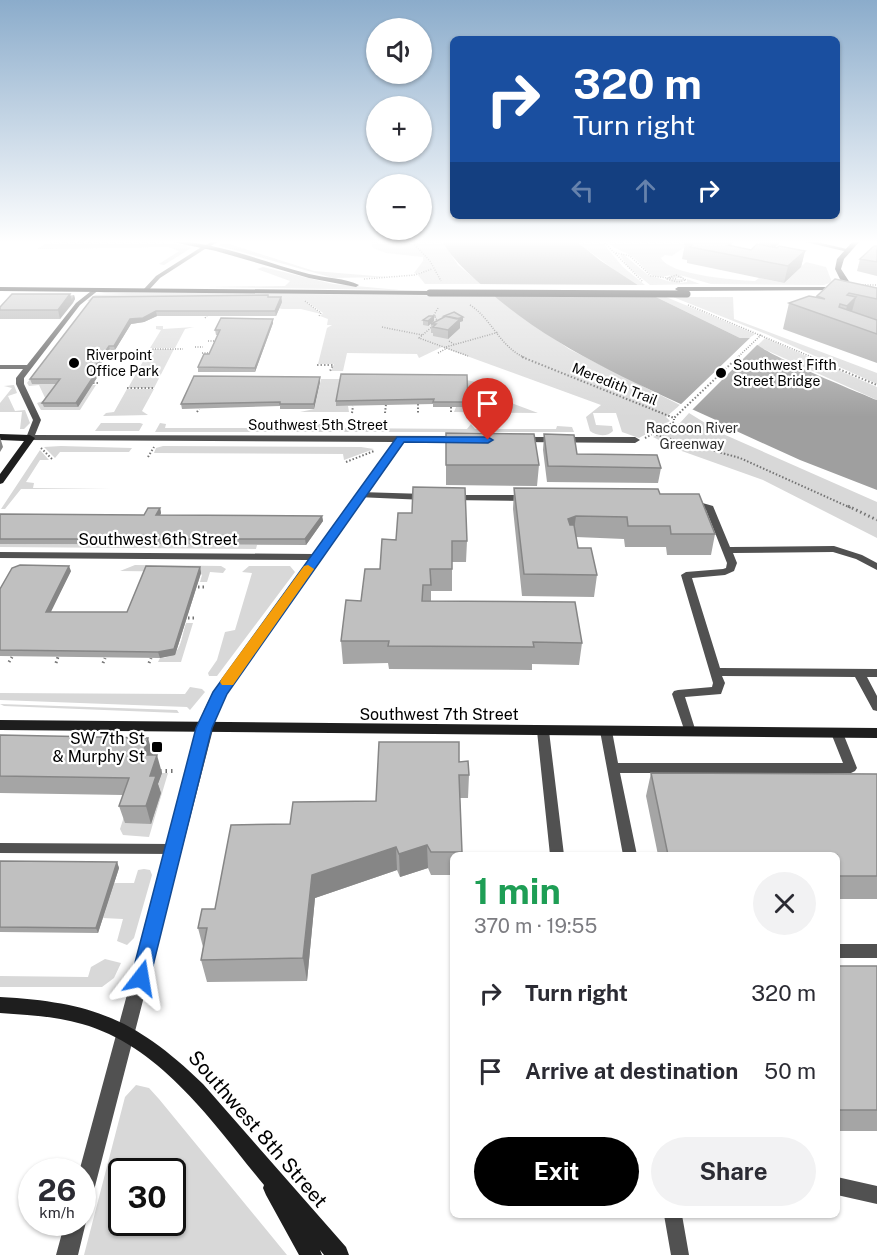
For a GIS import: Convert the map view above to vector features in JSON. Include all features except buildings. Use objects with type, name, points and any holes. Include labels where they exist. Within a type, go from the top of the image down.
[{"type":"main road","name":"Southwest 5th Street","points":[[0,437],[30,438]]},
{"type":"main road","points":[[0,481],[30,438]]},
{"type":"main road","name":"Southwest 7th Street","points":[[0,725],[877,733]]},
{"type":"main road","name":"Southwest 8th Street","points":[[0,1005],[50,1010],[102,1022],[126,1032],[166,1060],[194,1085],[338,1255]]},
{"type":"main road","points":[[259,1164],[311,1255]]},
{"type":"street","name":"Southwest 5th Street","points":[[30,438],[470,440]]},
{"type":"street","points":[[93,1158],[204,728],[220,692],[401,439]]},
{"type":"street","points":[[505,440],[635,440]]},
{"type":"street","name":"Southwest 6th Street","points":[[0,555],[317,556]]},
{"type":"street","points":[[67,1255],[72,1236]]},
{"type":"lane","points":[[30,438],[38,420],[20,381],[28,367],[84,300]]},
{"type":"lane","points":[[0,367],[28,367]]},
{"type":"lane","points":[[360,495],[536,498]]},
{"type":"lane","points":[[676,501],[710,508],[732,563],[731,569],[686,575],[719,683],[717,691],[678,694],[690,732]]},
{"type":"lane","points":[[727,550],[834,549],[859,557],[877,567]]},
{"type":"lane","points":[[717,672],[877,673]]},
{"type":"lane","points":[[859,673],[877,707]]},
{"type":"lane","points":[[543,731],[558,852]]},
{"type":"lane","points":[[606,731],[629,852]]},
{"type":"lane","points":[[613,768],[851,768],[837,733]]},
{"type":"lane","points":[[0,848],[173,849]]},
{"type":"lane","points":[[840,951],[877,951]]},
{"type":"lane","points":[[840,1187],[877,1195]]},
{"type":"lane","points":[[674,1218],[680,1255]]},
{"type":"path","points":[[303,300],[322,314],[319,316]]},
{"type":"path","name":"Meredith Trail","points":[[467,304],[487,316],[507,347],[523,358],[674,418],[760,335]]},
{"type":"path","points":[[685,304],[877,385]]},
{"type":"path","points":[[438,308],[434,315],[438,322],[419,338],[468,356]]},
{"type":"path","points":[[382,327],[422,335]]},
{"type":"path","points":[[438,353],[446,348],[499,332]]},
{"type":"path","points":[[208,340],[218,341]]},
{"type":"path","points":[[449,341],[455,345]]},
{"type":"path","points":[[195,347],[203,347]]},
{"type":"path","points":[[150,349],[183,349]]},
{"type":"path","points":[[202,353],[212,353]]},
{"type":"path","points":[[317,365],[333,365],[330,371]]},
{"type":"path","points":[[93,383],[99,383]]},
{"type":"path","points":[[127,388],[154,388]]},
{"type":"path","points":[[385,413],[386,404]]},
{"type":"path","points":[[418,404],[418,413]]},
{"type":"path","points":[[352,413],[354,406]]},
{"type":"path","points":[[451,407],[451,413]]},
{"type":"path","points":[[635,440],[653,434],[674,422],[674,418]]},
{"type":"path","points":[[653,434],[681,439],[729,453],[877,520]]},
{"type":"path","points":[[40,446],[52,459]]},
{"type":"path","points":[[148,458],[154,446]]},
{"type":"path","points":[[346,462],[378,449]]},
{"type":"path","points":[[198,587],[207,587]]},
{"type":"path","points":[[188,618],[197,618]]},
{"type":"path","points":[[9,663],[12,657]]},
{"type":"path","points":[[56,663],[58,657]]},
{"type":"path","points":[[103,663],[105,658]]},
{"type":"path","points":[[149,663],[151,658]]},
{"type":"path","points":[[151,771],[173,771]]},
{"type":"green space","name":"Raccoon River Greenway","points":[[89,300],[200,300],[87,301]]},
{"type":"green space","name":"Raccoon River Greenway","points":[[249,300],[304,300],[321,314],[301,309],[282,309]]},
{"type":"green space","name":"Raccoon River Greenway","points":[[304,300],[499,300],[569,349],[680,405],[666,417],[670,421],[639,438],[622,432],[616,413],[593,413],[596,425],[612,426],[611,433],[599,435],[590,431],[586,417],[601,405],[442,347],[419,358],[417,354],[347,353],[343,371],[331,371],[334,364],[318,364],[327,328],[332,325],[327,325],[328,319],[320,316],[323,313]]},
{"type":"green space","points":[[661,300],[672,300],[755,334],[750,338],[740,338]]},
{"type":"green space","points":[[679,300],[733,300],[734,319],[877,373],[877,384],[766,334]]},
{"type":"green space","points":[[156,326],[163,326],[163,329],[194,327],[185,329],[175,348],[150,348],[161,330],[156,329]]},
{"type":"green space","points":[[765,338],[877,387],[877,400],[757,346]]},
{"type":"green space","points":[[150,349],[174,349],[154,388],[128,388]]},
{"type":"green space","points":[[30,379],[61,384],[45,407],[77,407],[92,385],[96,385],[80,410],[41,410],[37,403],[46,400],[39,385],[29,386],[27,383]]},
{"type":"green space","points":[[321,379],[342,379],[337,406],[348,406],[349,412],[300,412],[314,409]]},
{"type":"green space","points":[[467,380],[475,382],[469,387],[538,413],[454,412]]},
{"type":"green space","points":[[14,385],[17,393],[8,396],[15,411],[25,410],[30,423],[24,429],[20,429],[22,412],[0,412],[0,403],[12,388],[4,386]]},
{"type":"green space","points":[[127,389],[154,389],[142,411],[148,415],[103,416],[114,412]]},
{"type":"green space","name":"Raccoon River Greenway","points":[[689,413],[723,434],[877,502],[877,538],[763,480],[679,450],[653,437],[680,423]]},
{"type":"green space","points":[[101,423],[143,424],[139,431],[95,431]]},
{"type":"green space","points":[[160,423],[166,424],[165,428],[308,428],[313,424],[330,424],[332,428],[467,429],[471,424],[475,429],[572,427],[574,432],[155,432]]},
{"type":"green space","points":[[163,446],[361,447],[374,449],[344,460],[343,454],[154,453],[156,448]]},
{"type":"green space","points":[[44,447],[132,448],[129,452],[60,452],[55,458]]},
{"type":"green space","points":[[40,450],[49,460],[40,460],[26,482],[34,483],[33,488],[112,489],[21,489],[5,509],[1,509]]},
{"type":"green space","points":[[0,544],[257,545],[256,549],[0,547]]},
{"type":"green space","points":[[135,565],[221,566],[226,569],[223,573],[210,572],[207,582],[200,582],[202,575],[199,572],[120,571]]},
{"type":"green space","points":[[249,566],[290,566],[295,572],[217,676],[209,676],[208,673],[217,660],[225,632],[235,630],[252,573],[242,572]]},
{"type":"green space","points":[[186,623],[193,623],[181,662],[158,662],[160,658],[172,655],[179,647]]},
{"type":"green space","points":[[190,687],[202,689],[205,692],[190,710],[187,707],[0,700],[0,693],[185,694]]},
{"type":"green space","points":[[0,704],[177,710],[179,713],[4,706]]},
{"type":"green space","points":[[162,773],[168,773],[149,837],[123,835],[120,829],[131,795],[155,793]]},
{"type":"green space","points":[[138,870],[150,870],[152,875],[134,938],[127,945],[117,941],[123,919],[103,918],[114,883],[134,883]]},
{"type":"green space","points":[[105,959],[121,963],[114,978],[102,987],[0,987],[0,976],[88,977],[91,967]]},
{"type":"green space","points":[[136,1085],[149,1088],[287,1255],[84,1255],[89,1236],[96,1236],[96,1209],[108,1163],[108,1236],[186,1236],[186,1158],[109,1158],[125,1097]]},
{"type":"shaded area","points":[[499,300],[661,300],[740,338],[750,338],[756,344],[787,361],[877,400],[877,490],[800,460],[734,430],[719,426],[718,421],[626,378],[567,347]]},
{"type":"pier","name":"Southwest Fifth Street Bridge","points":[[752,336],[759,343],[689,413],[678,407]]},
{"type":"slow traffic","points":[[227,682],[308,569]]},
{"type":"place","name":"Riverpoint Office Park","points":[[74,363]]},
{"type":"place","name":"Southwest Fifth Street Bridge","points":[[721,373]]},
{"type":"place","name":"SW 7th St & Murphy St","points":[[157,747]]},
{"type":"route","points":[[141,978],[204,728],[220,692],[401,439],[488,440]]}]
